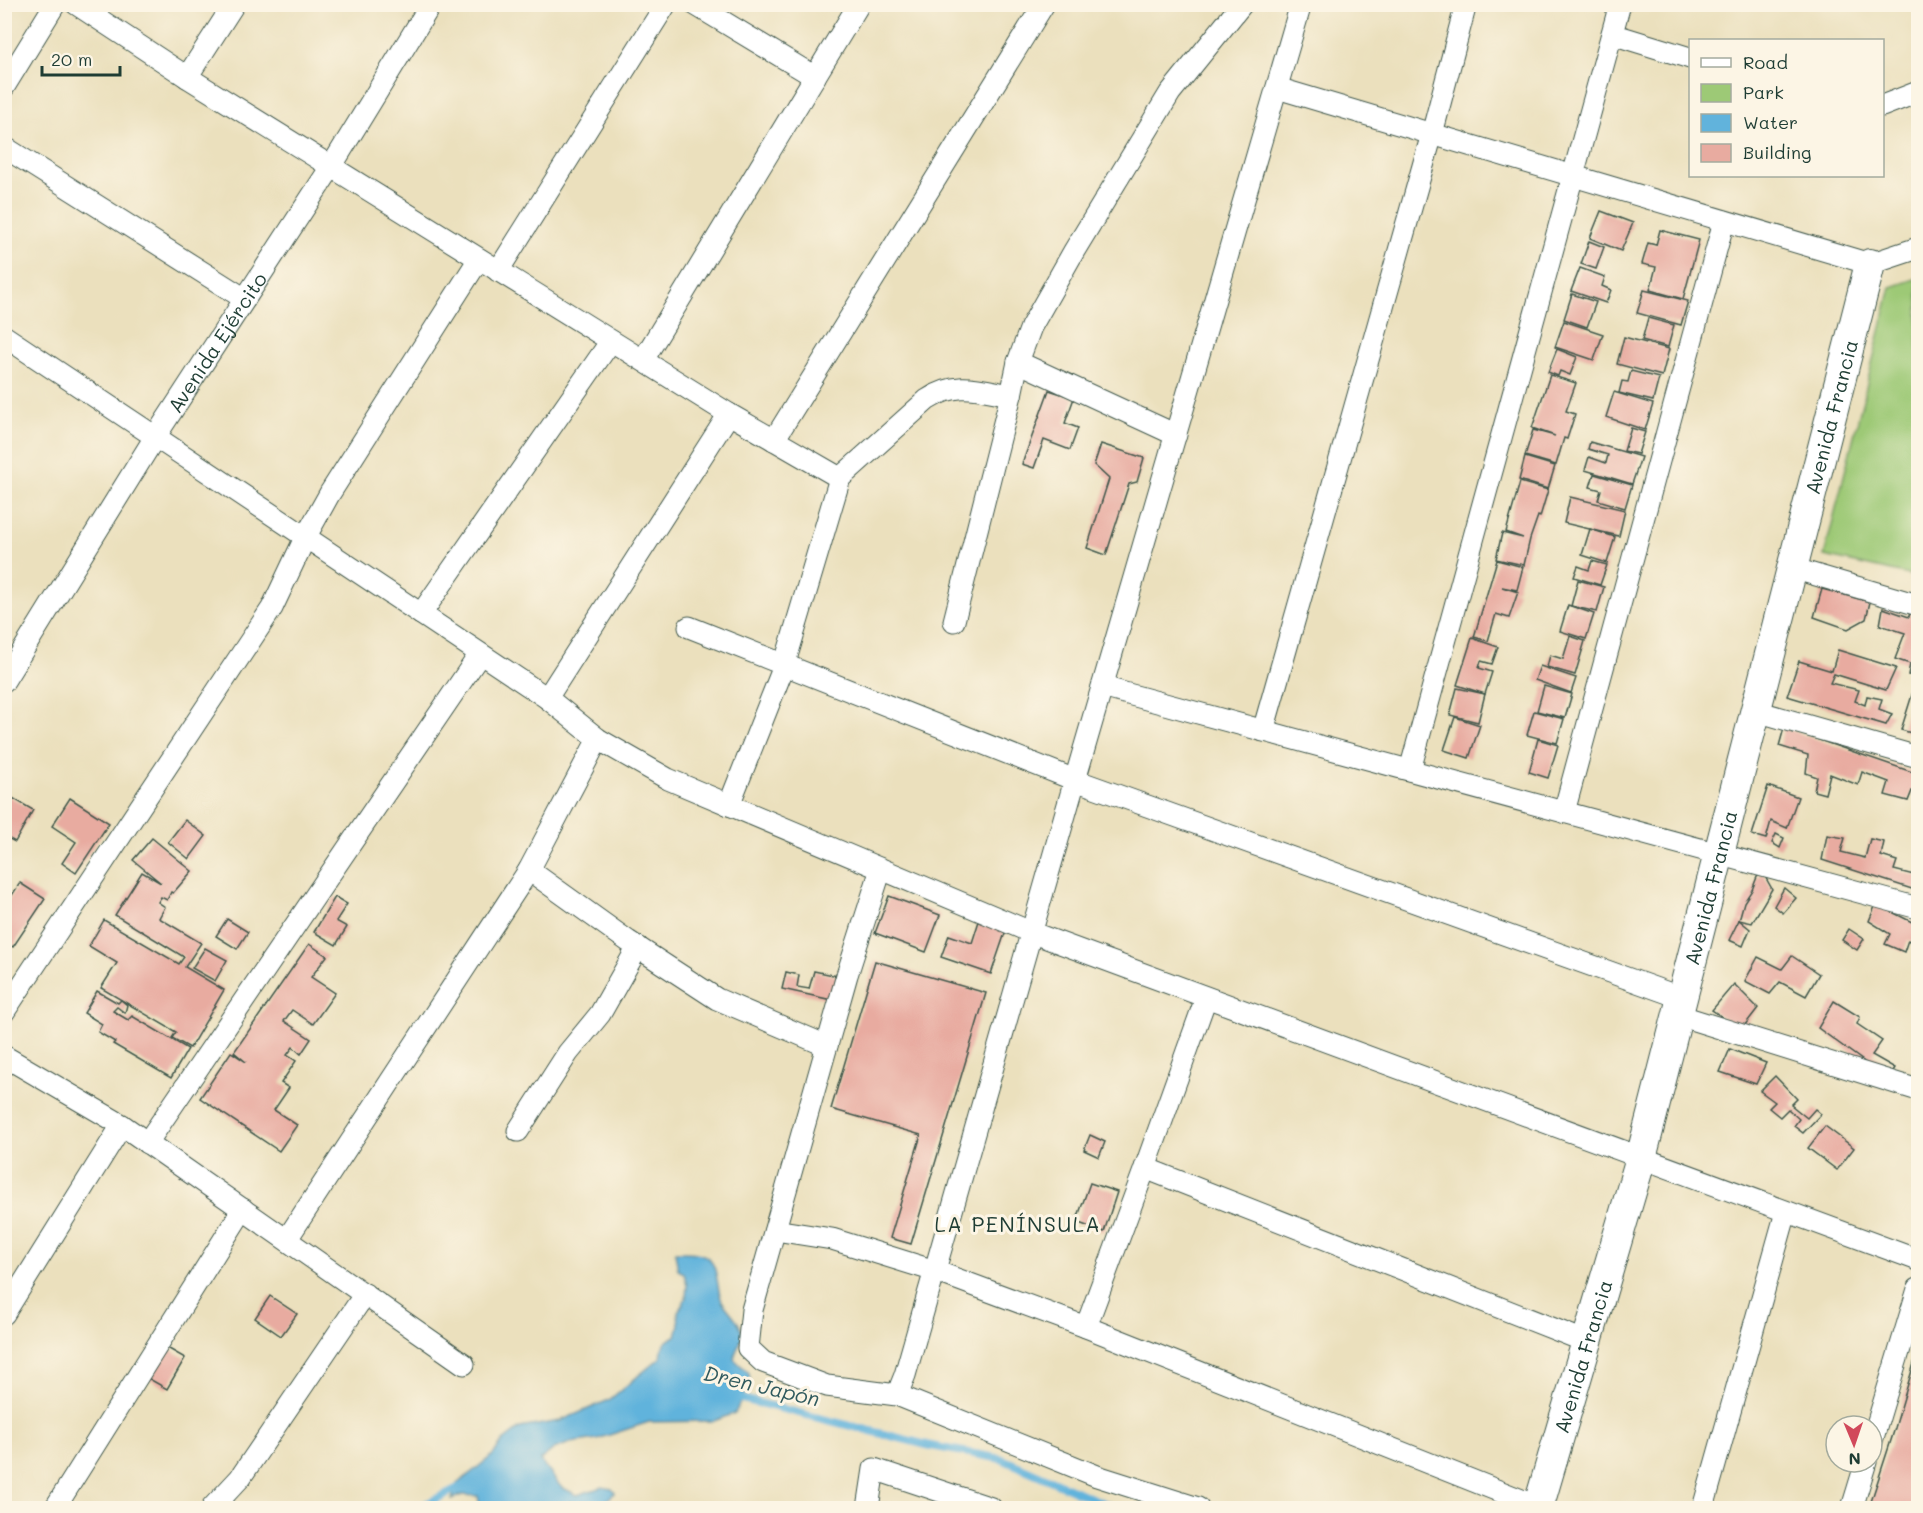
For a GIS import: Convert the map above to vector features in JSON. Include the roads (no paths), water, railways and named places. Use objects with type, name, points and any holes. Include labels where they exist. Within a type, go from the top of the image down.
[{"type":"street","points":[[4,87],[55,4]]},
{"type":"street","points":[[76,4],[187,77],[498,271],[729,414],[840,478]]},
{"type":"street","points":[[187,77],[234,4]]},
{"type":"street","name":"Avenida Ejército","points":[[4,681],[155,437],[331,167],[431,4]]},
{"type":"street","points":[[498,271],[666,4]]},
{"type":"street","points":[[694,4],[815,76]]},
{"type":"street","points":[[643,360],[859,4]]},
{"type":"street","points":[[774,440],[1044,4]]},
{"type":"street","points":[[954,621],[1018,362],[1031,327],[1074,251],[1170,93],[1242,4]]},
{"type":"street","points":[[897,1395],[905,1375],[1301,4]]},
{"type":"street","points":[[1263,731],[1432,134],[1466,4]]},
{"type":"street","points":[[1410,770],[1620,4]]},
{"type":"street","points":[[1612,33],[1689,58]]},
{"type":"street","points":[[1276,88],[1870,264],[1918,248]]},
{"type":"street","points":[[1884,105],[1918,92]]},
{"type":"street","points":[[4,147],[245,299]]},
{"type":"street","points":[[1564,812],[1724,221]]},
{"type":"street","points":[[4,1012],[272,608],[305,538],[330,493],[479,259]]},
{"type":"street","name":"Avenida Francia","points":[[1538,1508],[1641,1158],[1870,264]]},
{"type":"street","points":[[421,614],[611,341]]},
{"type":"street","points":[[7,343],[155,437],[547,698],[598,739],[668,779],[1033,933],[1918,1260]]},
{"type":"street","points":[[1018,362],[1176,435]]},
{"type":"street","points":[[729,805],[784,666],[840,478],[941,390],[965,386],[1011,395]]},
{"type":"street","points":[[547,698],[729,414]]},
{"type":"street","points":[[1792,568],[1918,605]]},
{"type":"street","points":[[690,627],[1075,780],[1680,1006],[1918,1090]]},
{"type":"street","points":[[147,1143],[480,654]]},
{"type":"street","points":[[1102,687],[1918,908]]},
{"type":"street","points":[[1756,711],[1918,757]]},
{"type":"street","points":[[287,1239],[529,870],[598,739]]},
{"type":"street","points":[[881,869],[827,1046],[752,1310],[748,1348],[763,1362],[827,1386],[897,1395],[1097,1476],[1198,1509]]},
{"type":"street","points":[[529,870],[638,947],[717,999],[827,1046]]},
{"type":"street","points":[[518,1131],[568,1053],[600,1014],[638,947]]},
{"type":"street","points":[[1086,1327],[1206,998]]},
{"type":"street","points":[[4,1056],[122,1125],[464,1364]]},
{"type":"street","points":[[4,1314],[122,1125]]},
{"type":"street","points":[[1145,1168],[1587,1342]]},
{"type":"street","points":[[55,1509],[243,1209]]},
{"type":"street","points":[[1702,1509],[1786,1212]]},
{"type":"street","points":[[775,1230],[832,1239],[935,1271],[1086,1327],[1538,1508]]},
{"type":"street","points":[[1880,1414],[1918,1289]]},
{"type":"street","points":[[212,1509],[240,1478],[365,1294]]},
{"type":"street","points":[[868,1509],[874,1469],[991,1509]]},
{"type":"street","points":[[1851,1509],[1862,1474]]},
{"type":"water","points":[[675,1252],[700,1254],[711,1261],[722,1301],[742,1332],[734,1359],[749,1373],[750,1382],[735,1413],[714,1421],[649,1422],[597,1439],[570,1443],[554,1449],[540,1460],[561,1487],[577,1495],[602,1487],[612,1489],[615,1493],[597,1508],[580,1508],[580,1503],[569,1502],[565,1508],[480,1508],[478,1496],[462,1495],[452,1499],[457,1484],[493,1455],[503,1441],[520,1428],[560,1421],[609,1400],[661,1357],[664,1344],[676,1336],[679,1325],[678,1312],[686,1298],[687,1285],[684,1273],[678,1270]]},
{"type":"waterway","name":"Dren Japón","points":[[734,1397],[931,1446],[1002,1459],[1114,1508]]},
{"type":"waterway","name":"Dren Japón","points":[[418,1508],[464,1485]]},
{"type":"district","name":"LA PENÍNSULA","points":[[1018,1223]]}]
